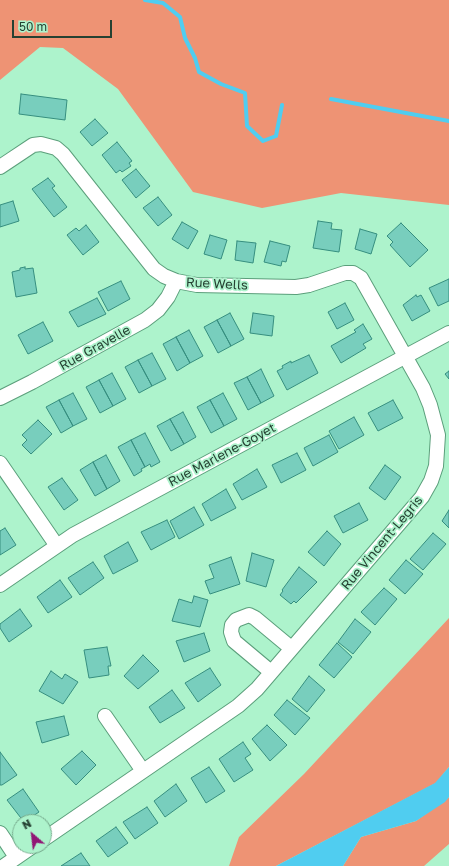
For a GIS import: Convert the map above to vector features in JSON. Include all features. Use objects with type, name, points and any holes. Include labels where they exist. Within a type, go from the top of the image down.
[{"type":"street","name":"Rue Wells","points":[[0,167],[33,145],[45,144],[56,148],[64,154],[154,269],[164,276],[176,281],[197,285],[296,287],[309,285],[334,276],[353,273],[367,286],[406,356]]},
{"type":"street","name":"Rue Gravelle","points":[[0,398],[146,320],[158,310],[168,298],[176,281]]},
{"type":"street","name":"Rue Marlene-Goyet","points":[[0,585],[80,532],[449,333]]},
{"type":"street","name":"Rue Vincent-Legris","points":[[52,834],[238,706],[258,689],[291,648],[422,497],[431,481],[436,466],[438,435],[430,405],[406,356]]},
{"type":"street","points":[[0,463],[57,546]]},
{"type":"street","points":[[271,672],[234,641],[231,632],[232,626],[236,620],[249,615],[256,618],[291,648]]},
{"type":"street","points":[[105,716],[143,771]]},
{"type":"street","points":[[0,833],[16,857]]},
{"type":"street","points":[[4,866],[21,854]]},
{"type":"shaded area","points":[[0,0],[449,0],[449,205],[341,193],[262,208],[193,192],[118,89],[63,48],[40,47],[0,80]]},
{"type":"shaded area","points":[[449,618],[449,767],[436,783],[276,866],[229,866],[239,837],[304,774]]},
{"type":"shaded area","points":[[449,797],[449,844],[424,866],[343,866],[361,837],[416,821]]},
{"type":"water","points":[[449,767],[449,797],[445,802],[416,821],[361,837],[343,866],[276,866],[435,783]]},
{"type":"building","points":[[21,94],[67,100],[65,120],[19,114]]},
{"type":"building","points":[[95,119],[108,133],[92,146],[80,132]]},
{"type":"building","points":[[117,142],[132,161],[129,163],[131,166],[122,172],[120,170],[116,173],[102,155]]},
{"type":"building","points":[[136,169],[150,186],[136,198],[122,180]]},
{"type":"building","points":[[48,178],[55,186],[52,188],[67,207],[54,217],[32,189]]},
{"type":"building","points":[[158,197],[172,215],[158,226],[143,208]]},
{"type":"building","points":[[13,201],[19,221],[0,227],[0,205]]},
{"type":"building","points":[[318,221],[332,223],[331,229],[342,230],[339,252],[313,248]]},
{"type":"building","points":[[182,222],[198,231],[188,249],[172,239]]},
{"type":"building","points":[[401,223],[428,250],[410,267],[390,245],[393,242],[387,236]]},
{"type":"building","points":[[86,225],[99,242],[83,255],[67,235],[76,228],[79,231]]},
{"type":"building","points":[[360,229],[377,234],[371,254],[355,249]]},
{"type":"building","points":[[210,235],[227,240],[221,259],[204,254]]},
{"type":"building","points":[[237,241],[256,243],[253,263],[235,260]]},
{"type":"building","points":[[270,241],[290,246],[286,262],[282,261],[281,266],[264,262]]},
{"type":"building","points":[[25,267],[25,269],[33,268],[37,293],[16,297],[12,272]]},
{"type":"building","points":[[449,279],[449,301],[438,306],[429,288]]},
{"type":"building","points":[[121,281],[130,299],[108,311],[98,292]]},
{"type":"building","points":[[416,295],[417,297],[421,295],[430,311],[412,321],[403,305]]},
{"type":"building","points":[[97,298],[106,314],[78,327],[69,312]]},
{"type":"building","points":[[345,303],[354,320],[337,329],[328,312]]},
{"type":"building","points":[[230,313],[244,339],[231,346],[217,320]]},
{"type":"building","points":[[253,313],[274,316],[272,336],[250,333]]},
{"type":"building","points":[[217,320],[231,346],[218,353],[204,327]]},
{"type":"building","points":[[43,322],[53,341],[28,354],[18,335]]},
{"type":"building","points":[[363,324],[372,339],[363,344],[366,348],[341,363],[331,346],[356,332],[354,330]]},
{"type":"building","points":[[189,330],[203,356],[190,363],[176,337]]},
{"type":"building","points":[[176,337],[190,363],[177,371],[163,344]]},
{"type":"building","points":[[152,353],[166,379],[152,386],[138,360]]},
{"type":"building","points":[[309,355],[318,373],[287,390],[277,371],[291,361],[291,363]]},
{"type":"building","points":[[138,360],[152,386],[139,393],[125,367]]},
{"type":"building","points":[[261,369],[274,396],[261,403],[247,377]]},
{"type":"building","points":[[449,371],[449,379],[445,374]]},
{"type":"building","points":[[112,373],[126,399],[113,406],[99,380]]},
{"type":"building","points":[[247,377],[261,403],[248,410],[234,383]]},
{"type":"building","points":[[99,380],[113,406],[100,413],[86,387]]},
{"type":"building","points":[[73,393],[87,419],[73,426],[59,400]]},
{"type":"building","points":[[223,393],[237,419],[224,426],[210,400]]},
{"type":"building","points":[[59,400],[73,426],[61,433],[46,407]]},
{"type":"building","points":[[210,400],[224,426],[211,433],[197,407]]},
{"type":"building","points":[[393,400],[403,418],[378,431],[368,413]]},
{"type":"building","points":[[183,412],[196,437],[184,444],[170,419]]},
{"type":"building","points":[[354,417],[364,435],[339,449],[329,431]]},
{"type":"building","points":[[170,419],[184,444],[171,451],[157,426]]},
{"type":"building","points":[[38,420],[52,434],[31,454],[22,445],[27,440],[22,435]]},
{"type":"building","points":[[145,433],[160,462],[151,467],[150,464],[145,467],[131,440]]},
{"type":"building","points":[[329,435],[338,452],[313,466],[304,448]]},
{"type":"building","points":[[131,440],[145,467],[134,476],[118,447]]},
{"type":"building","points":[[297,453],[306,470],[281,483],[272,465]]},
{"type":"building","points":[[106,455],[120,481],[107,489],[93,462]]},
{"type":"building","points":[[93,462],[107,489],[95,496],[80,470]]},
{"type":"building","points":[[385,465],[401,477],[385,500],[369,488]]},
{"type":"building","points":[[257,469],[267,487],[242,500],[233,484]]},
{"type":"building","points":[[62,478],[78,500],[64,510],[48,487]]},
{"type":"building","points":[[226,489],[236,508],[211,521],[202,504]]},
{"type":"building","points":[[359,503],[368,520],[343,533],[334,516]]},
{"type":"building","points":[[194,507],[204,525],[179,539],[170,521]]},
{"type":"building","points":[[449,510],[449,528],[442,521]]},
{"type":"building","points":[[167,520],[175,537],[151,550],[141,532]]},
{"type":"building","points":[[5,528],[16,545],[0,555],[0,531]]},
{"type":"building","points":[[327,531],[341,544],[324,566],[308,552]]},
{"type":"building","points":[[433,533],[446,544],[423,570],[410,559]]},
{"type":"building","points":[[128,542],[138,561],[113,574],[104,556]]},
{"type":"building","points":[[252,553],[274,560],[266,587],[246,581]]},
{"type":"building","points":[[231,557],[240,584],[210,594],[205,581],[214,578],[209,565]]},
{"type":"building","points":[[406,560],[423,574],[405,594],[389,580]]},
{"type":"building","points":[[93,562],[104,578],[80,595],[68,578]]},
{"type":"building","points":[[299,567],[317,582],[296,603],[294,601],[291,604],[280,595]]},
{"type":"building","points":[[60,580],[72,597],[48,613],[37,597]]},
{"type":"building","points":[[384,588],[397,599],[375,625],[361,612]]},
{"type":"building","points":[[194,596],[208,600],[200,627],[172,621],[179,599],[192,603]]},
{"type":"building","points":[[20,609],[32,626],[9,642],[0,628],[0,624]]},
{"type":"building","points":[[355,619],[371,632],[353,654],[338,642]]},
{"type":"building","points":[[204,633],[210,651],[184,662],[176,641]]},
{"type":"building","points":[[337,643],[352,657],[334,678],[319,665]]},
{"type":"building","points":[[107,647],[111,666],[108,666],[109,675],[89,678],[84,650]]},
{"type":"building","points":[[143,655],[159,671],[138,689],[124,676]]},
{"type":"building","points":[[210,668],[221,685],[198,702],[185,683]]},
{"type":"building","points":[[51,671],[62,679],[65,674],[78,682],[63,704],[39,691]]},
{"type":"building","points":[[309,676],[325,690],[307,712],[292,699]]},
{"type":"building","points":[[172,690],[185,708],[160,723],[149,707]]},
{"type":"building","points":[[287,700],[310,718],[295,735],[274,715]]},
{"type":"building","points":[[64,716],[69,735],[42,743],[36,722]]},
{"type":"building","points":[[267,725],[287,745],[270,761],[252,739]]},
{"type":"building","points":[[243,742],[251,754],[245,758],[253,770],[234,782],[219,759]]},
{"type":"building","points":[[82,751],[96,765],[76,785],[61,769]]},
{"type":"building","points":[[0,752],[17,775],[2,785],[0,785]]},
{"type":"building","points":[[209,767],[225,791],[206,803],[191,778]]},
{"type":"building","points":[[176,784],[187,801],[165,817],[154,801]]},
{"type":"building","points":[[23,789],[39,812],[36,814],[18,814],[7,800]]},
{"type":"building","points":[[147,807],[158,823],[135,839],[123,822]]},
{"type":"building","points":[[116,827],[128,843],[108,857],[96,841]]},
{"type":"building","points":[[81,853],[90,866],[61,866]]},
{"type":"waterway","points":[[145,0],[163,3],[180,17],[185,38],[195,58],[199,72],[221,84],[245,93],[247,126],[263,141],[276,136],[282,105]]},
{"type":"waterway","points":[[331,99],[449,121]]}]
